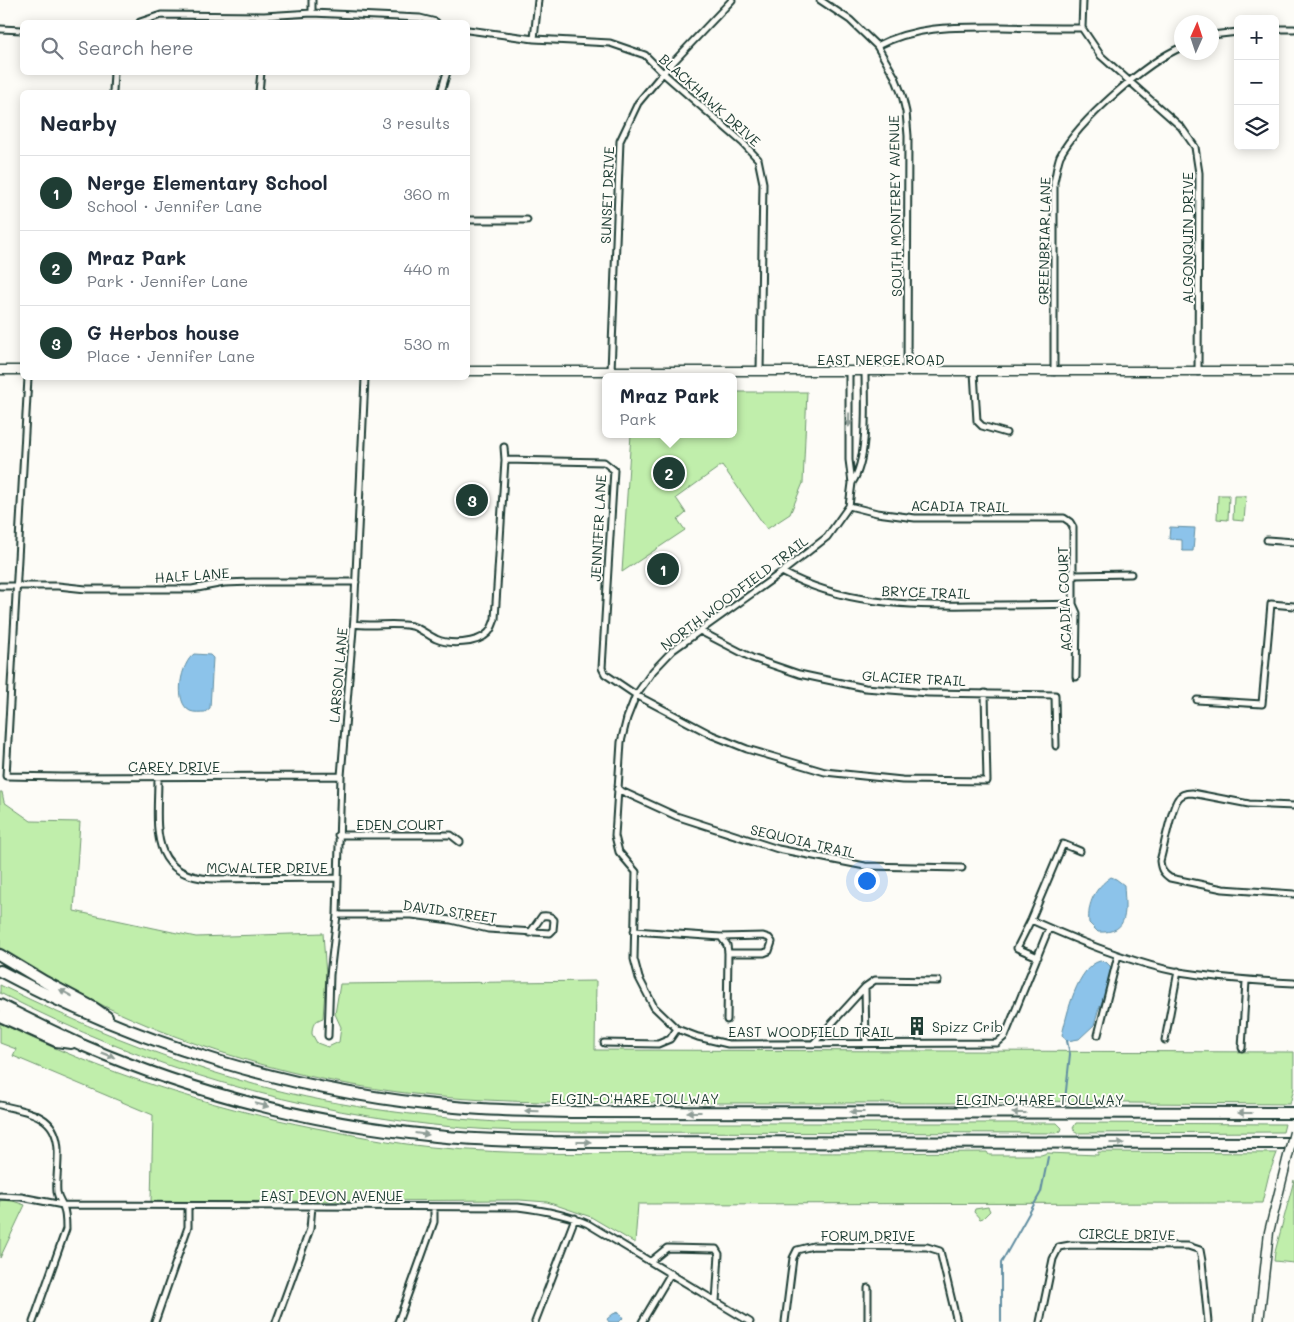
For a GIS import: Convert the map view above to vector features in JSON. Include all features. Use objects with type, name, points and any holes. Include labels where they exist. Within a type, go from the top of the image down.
[{"type":"highway","points":[[0,955],[94,1008],[122,1028]]},
{"type":"highway","name":"ELGIN-O'HARE TOLLWAY","points":[[0,971],[44,994],[122,1028],[207,1058],[288,1080],[369,1096],[462,1108],[568,1112],[1294,1113]]},
{"type":"highway","points":[[0,1005],[83,1045],[184,1083],[263,1106],[340,1122],[436,1136],[563,1142],[1294,1143]]},
{"type":"highway","points":[[0,1016],[56,1041],[83,1045]]},
{"type":"main road","points":[[0,370],[20,370]]},
{"type":"main road","name":"EAST NERGE ROAD","points":[[470,371],[1294,371]]},
{"type":"main road","points":[[1258,1322],[1269,1232],[1294,1132]]},
{"type":"street","points":[[312,0],[312,13]]},
{"type":"street","points":[[534,39],[538,0]]},
{"type":"street","name":"SUNSET DRIVE","points":[[611,371],[620,141],[638,104],[663,73],[732,0]]},
{"type":"street","name":"SOUTH MONTEREY AVENUE","points":[[820,0],[850,20],[878,46],[895,78],[906,112],[908,136],[907,372]]},
{"type":"street","points":[[878,46],[906,34],[929,29],[974,27],[1082,28],[1083,0]]},
{"type":"street","points":[[146,20],[161,15],[264,16],[312,13],[420,18],[428,20]]},
{"type":"street","points":[[263,20],[264,16]]},
{"type":"street","name":"ALGONQUIN DRIVE","points":[[1082,28],[1101,56],[1181,127],[1195,147],[1199,173],[1198,372]]},
{"type":"street","points":[[0,29],[20,30]]},
{"type":"street","points":[[1279,29],[1294,29]]},
{"type":"street","name":"BLACKHAWK DRIVE","points":[[470,30],[534,39],[610,43],[646,55],[663,73],[742,142],[758,159],[764,183],[760,371]]},
{"type":"street","points":[[1219,35],[1234,33]]},
{"type":"street","name":"GREENBRIAR LANE","points":[[1054,372],[1054,182],[1060,158],[1081,126],[1130,82],[1169,52],[1174,50]]},
{"type":"street","points":[[113,90],[114,75]]},
{"type":"street","points":[[259,90],[260,75]]},
{"type":"street","points":[[441,90],[446,75]]},
{"type":"street","points":[[470,220],[526,220]]},
{"type":"street","name":"NORTH WOODFIELD TRAIL","points":[[677,1029],[654,1008],[640,978],[634,959],[636,876],[634,868],[619,852],[615,840],[621,742],[627,718],[636,695],[664,659],[686,640],[782,572],[827,537],[849,506],[852,483],[849,460],[849,371]]},
{"type":"street","name":"NORTH WOODFIELD TRAIL","points":[[852,483],[857,476],[864,440],[865,371]]},
{"type":"street","points":[[974,372],[977,421],[982,426],[1006,433]]},
{"type":"street","points":[[18,586],[28,380]]},
{"type":"street","name":"LARSON LANE","points":[[328,1036],[330,975],[337,915],[341,776],[354,624],[365,380]]},
{"type":"street","points":[[354,624],[413,627],[437,639],[447,641],[467,642],[480,639],[487,634],[492,628],[494,619],[505,460],[504,447]]},
{"type":"street","name":"JENNIFER LANE","points":[[505,460],[604,462],[614,470],[602,668],[606,674],[636,695]]},
{"type":"street","name":"ACADIA TRAIL","points":[[849,506],[877,513],[915,518],[1064,518],[1070,522]]},
{"type":"street","name":"ACADIA COURT","points":[[1070,522],[1073,528],[1073,604],[1077,613],[1076,676]]},
{"type":"street","points":[[1268,540],[1294,542]]},
{"type":"street","name":"BRYCE TRAIL","points":[[782,572],[797,580],[834,593],[896,604],[941,606],[1073,604]]},
{"type":"street","points":[[1074,575],[1131,574]]},
{"type":"street","name":"HALF LANE","points":[[0,586],[58,586],[86,589],[182,589],[224,583],[356,582]]},
{"type":"street","name":"CAREY DRIVE","points":[[18,586],[6,776],[341,776]]},
{"type":"street","points":[[1196,700],[1262,704],[1270,604],[1294,606]]},
{"type":"street","name":"GLACIER TRAIL","points":[[700,631],[752,658],[825,680],[884,691],[1055,695],[1056,746]]},
{"type":"street","points":[[636,695],[712,735],[738,746],[825,772],[902,780],[987,780],[985,693]]},
{"type":"street","name":"MCWALTER DRIVE","points":[[158,777],[160,843],[169,862],[181,872],[195,878],[212,879],[337,878]]},
{"type":"street","name":"SEQUOIA TRAIL","points":[[617,789],[676,816],[778,849],[865,866],[962,868]]},
{"type":"street","points":[[1294,806],[1249,804],[1184,793],[1178,799],[1174,809],[1160,861],[1161,869],[1170,878],[1223,889],[1294,894]]},
{"type":"street","name":"EDEN COURT","points":[[338,835],[451,835],[460,842]]},
{"type":"street","points":[[1049,928],[1038,957],[1016,948],[1031,920],[1063,844],[1080,851]]},
{"type":"street","name":"DAVID STREET","points":[[337,915],[412,915],[451,920],[488,929],[530,932],[550,933],[553,930],[554,920],[551,916],[542,916],[530,932]]},
{"type":"street","points":[[1031,920],[1118,955],[1178,972],[1246,981],[1294,983]]},
{"type":"street","points":[[634,931],[721,937],[763,936],[769,938],[772,942],[769,951],[764,953],[728,953]]},
{"type":"street","points":[[721,937],[727,945],[728,953],[727,1020]]},
{"type":"street","points":[[1098,1036],[1118,955]]},
{"type":"street","name":"EAST WOODFIELD TRAIL","points":[[677,1029],[698,1037],[728,1044],[997,1043],[1005,1036],[1038,957]]},
{"type":"street","points":[[1165,1040],[1178,972]]},
{"type":"street","points":[[814,1043],[864,988],[874,980],[938,981]]},
{"type":"street","points":[[1242,1048],[1246,981]]},
{"type":"street","points":[[864,988],[866,1043]]},
{"type":"street","points":[[604,1044],[658,1044],[670,1039],[677,1029]]},
{"type":"street","points":[[0,1105],[34,1113],[47,1122],[57,1138],[57,1191],[58,1198],[63,1205],[66,1229],[33,1322]]},
{"type":"street","name":"EAST DEVON AVENUE","points":[[0,1196],[63,1205],[518,1207],[539,1209],[575,1218],[605,1233],[750,1322]]},
{"type":"street","points":[[155,1322],[188,1227],[188,1206]]},
{"type":"street","points":[[276,1322],[310,1229],[312,1206]]},
{"type":"street","points":[[398,1322],[434,1222],[434,1207]]},
{"type":"street","points":[[535,1322],[575,1218]]},
{"type":"street","name":"CIRCLE DRIVE","points":[[1040,1322],[1053,1259],[1059,1247],[1070,1245],[1188,1246],[1200,1250],[1208,1322]]},
{"type":"street","name":"FORUM DRIVE","points":[[785,1322],[793,1258],[797,1250],[813,1246],[927,1247],[940,1251],[957,1322]]},
{"type":"street","points":[[651,1261],[667,1248],[716,1249],[719,1254],[716,1302]]},
{"type":"street","points":[[642,1322],[670,1273]]},
{"type":"street","points":[[868,1288],[868,1322]]},
{"type":"green space","points":[[737,392],[807,392],[803,483],[790,514],[767,529],[722,465],[676,498],[686,513],[678,520],[685,530],[622,572],[631,438],[737,438]]},
{"type":"green space","points":[[1218,495],[1229,495],[1228,520],[1217,519]]},
{"type":"green space","points":[[1234,496],[1246,496],[1244,521],[1233,520]]},
{"type":"green space","points":[[0,792],[2,792],[4,802],[31,821],[80,822],[74,911],[196,937],[323,933],[326,976],[323,1018],[317,1020],[314,1024],[312,1034],[317,1043],[328,1047],[339,1042],[341,1027],[335,1014],[340,984],[596,981],[595,1050],[1294,1052],[1294,1088],[1290,1104],[1005,1101],[1005,1103],[542,1102],[454,1098],[394,1091],[334,1081],[275,1068],[161,1031],[106,1007],[52,979],[0,948]]},
{"type":"green space","points":[[0,985],[117,1038],[208,1071],[306,1097],[408,1114],[511,1123],[1057,1123],[1062,1128],[1057,1133],[569,1132],[476,1129],[402,1121],[283,1099],[168,1065],[111,1044],[56,1020],[0,993]]},
{"type":"green space","points":[[0,1023],[38,1041],[115,1072],[194,1098],[316,1128],[431,1147],[524,1153],[585,1154],[987,1152],[989,1155],[1041,1155],[1047,1153],[1098,1155],[1098,1152],[1277,1153],[1269,1174],[1262,1203],[638,1204],[635,1243],[591,1217],[547,1202],[520,1200],[151,1202],[153,1115],[13,1056],[16,1049],[0,1043]]},
{"type":"green space","points":[[1076,1123],[1285,1124],[1283,1132],[1076,1133],[1073,1128]]},
{"type":"green space","points":[[1294,1180],[1294,1263],[1274,1261],[1275,1252]]},
{"type":"green space","points":[[0,1200],[13,1201],[25,1205],[0,1258]]},
{"type":"green space","points":[[988,1207],[990,1211],[983,1218],[980,1219],[974,1212],[975,1209]]},
{"type":"water","points":[[1170,527],[1195,528],[1193,551],[1182,551],[1182,540],[1169,539]]},
{"type":"water","points":[[194,654],[210,655],[213,658],[210,708],[205,712],[190,711],[182,700],[180,691],[186,665]]},
{"type":"water","points":[[1111,877],[1124,885],[1124,918],[1116,929],[1109,932],[1098,932],[1089,923],[1089,909],[1096,891]]},
{"type":"water","points":[[1100,961],[1106,962],[1111,967],[1110,984],[1094,1025],[1079,1039],[1067,1041],[1062,1035],[1074,992],[1085,972],[1092,965]]},
{"type":"water","points":[[619,1312],[623,1318],[619,1322],[609,1322],[607,1319]]},
{"type":"waterway","points":[[1065,1100],[1070,1054],[1067,1041]]},
{"type":"waterway","points":[[1001,1322],[1001,1263],[1041,1192],[1048,1157]]},
{"type":"place","name":"Mraz Park","points":[[669,473]]},
{"type":"place","name":"G Herbos house","points":[[472,500]]},
{"type":"place","name":"Nerge Elementary School","points":[[663,569]]},
{"type":"place","name":"Spizz Crib","points":[[917,1026]]}]
